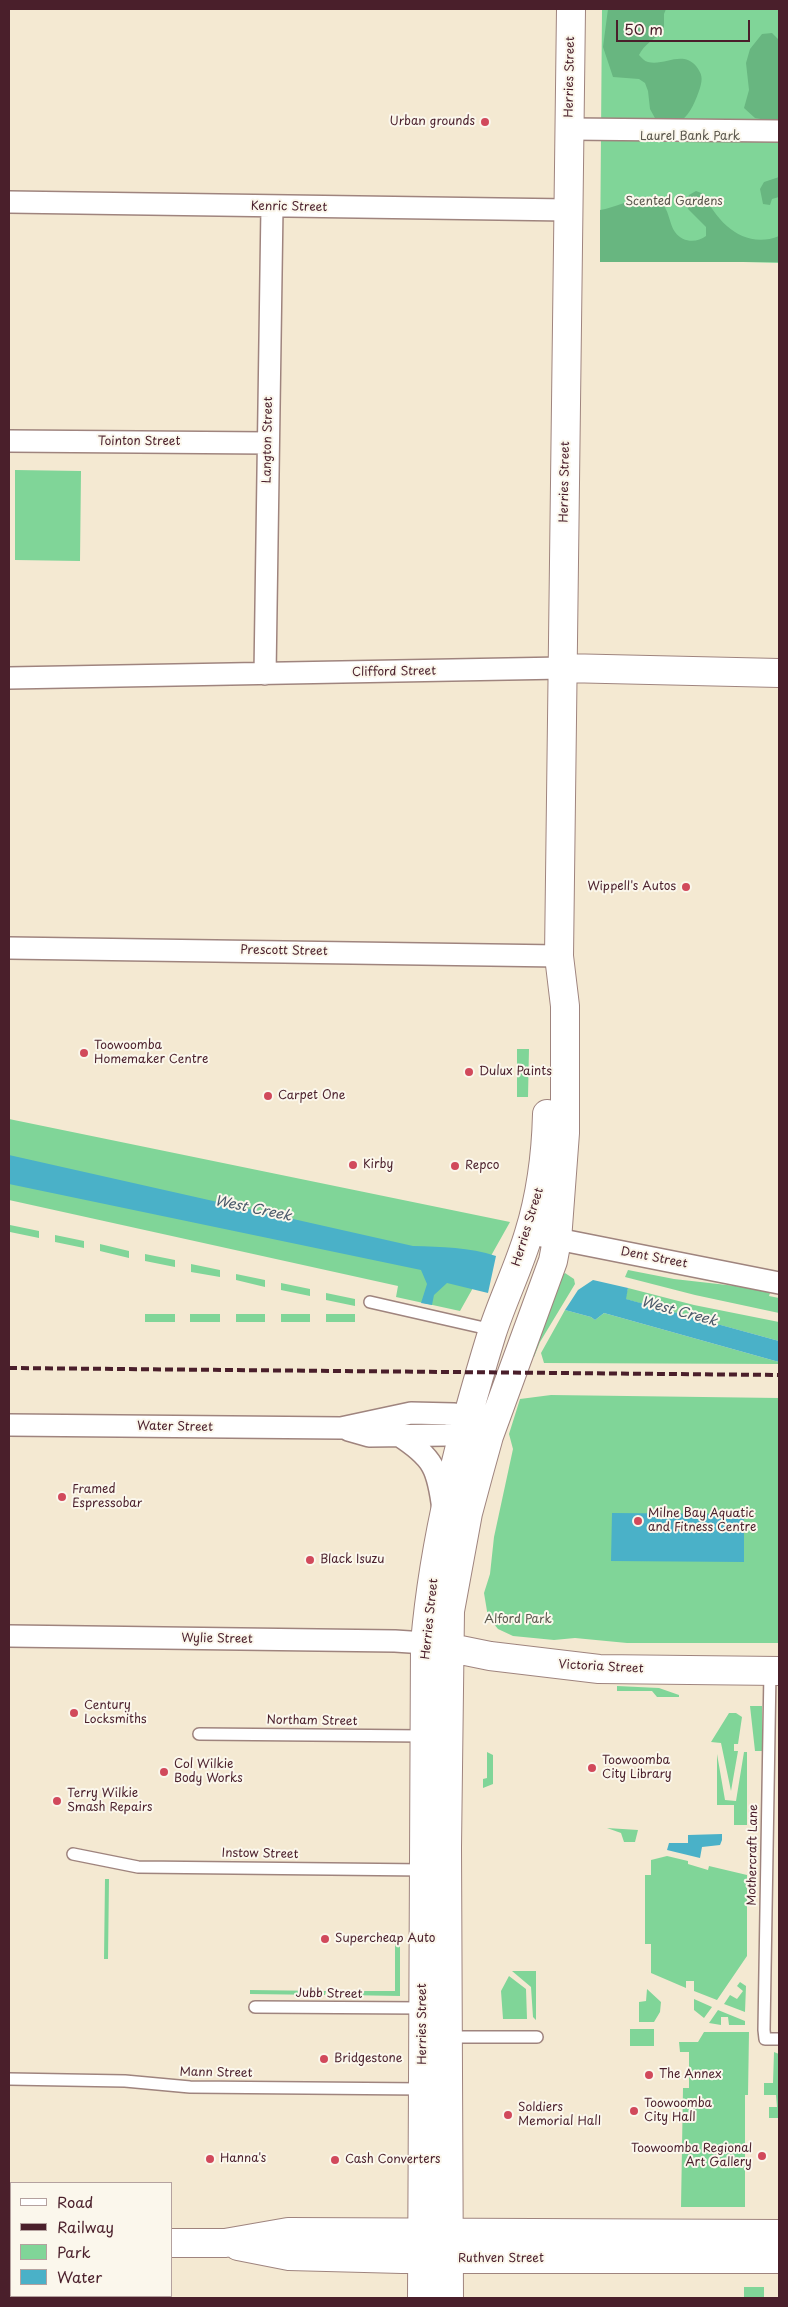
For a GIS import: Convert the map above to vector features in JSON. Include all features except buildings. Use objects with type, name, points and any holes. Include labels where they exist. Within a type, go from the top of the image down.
[{"type":"main road","name":"Herries Street","points":[[422,2298],[422,2089],[436,1870],[437,1645],[428,1611],[444,1518],[477,1432],[553,1261],[557,1240],[565,1133],[565,1006],[559,956],[571,9]]},
{"type":"main road","name":"Clifford Street","points":[[563,668],[779,673]]},
{"type":"main road","name":"Herries Street","points":[[436,1870],[424,1736],[437,1645],[450,1611],[468,1513],[477,1432],[493,1330],[529,1233],[542,1182],[546,1124],[549,1004],[559,956]]},
{"type":"main road","name":"Victoria Street","points":[[437,1645],[527,1661],[599,1669],[774,1671]]},
{"type":"main road","name":"Herries Street","points":[[428,2002],[449,2037],[449,2298]]},
{"type":"main road","name":"Ruthven Street","points":[[172,2243],[224,2243],[288,2232],[779,2234]]},
{"type":"main road","name":"Ruthven Street","points":[[224,2243],[288,2256],[449,2259],[779,2259]]},
{"type":"street","points":[[570,129],[779,131]]},
{"type":"street","name":"Kenric Street","points":[[9,202],[568,210]]},
{"type":"street","name":"Langton Street","points":[[266,674],[272,207]]},
{"type":"street","name":"Tointon Street","points":[[9,442],[268,443]]},
{"type":"street","name":"Clifford Street","points":[[9,678],[563,668]]},
{"type":"street","name":"Prescott Street","points":[[9,948],[559,956]]},
{"type":"street","name":"Dent Street","points":[[529,1233],[779,1283]]},
{"type":"street","name":"Water Street","points":[[9,1425],[341,1428],[411,1413],[454,1414],[477,1432]]},
{"type":"street","name":"Water Street","points":[[341,1428],[369,1436],[448,1435],[477,1432]]},
{"type":"street","points":[[398,1436],[424,1453],[431,1462],[440,1492],[444,1518]]},
{"type":"street","name":"Wylie Street","points":[[9,1636],[395,1640],[437,1645]]},
{"type":"lane","points":[[370,1302],[493,1330]]},
{"type":"lane","name":"Mothercraft Lane","points":[[774,1671],[765,2039],[779,2039]]},
{"type":"lane","name":"Northam Street","points":[[199,1734],[424,1736]]},
{"type":"lane","name":"Instow Street","points":[[73,1854],[138,1867],[436,1870]]},
{"type":"lane","name":"Jubb Street","points":[[255,2007],[428,2002]]},
{"type":"lane","points":[[449,2037],[537,2037]]},
{"type":"lane","name":"Mann Street","points":[[9,2079],[125,2080],[190,2086],[422,2089]]},
{"type":"green space","name":"Laurel Bank Park","points":[[602,9],[779,9],[779,263],[600,258]]},
{"type":"green space","points":[[608,9],[666,9],[664,14],[664,30],[639,55],[647,62],[654,63],[685,59],[691,61],[698,69],[702,79],[700,88],[695,102],[681,121],[656,120],[650,109],[645,83],[639,79],[613,77],[603,47]]},
{"type":"green space","points":[[772,33],[779,40],[778,122],[755,118],[744,108],[749,90],[746,63],[750,49],[762,34]]},
{"type":"green space","points":[[779,177],[779,197],[772,199],[770,205],[763,204],[760,189],[764,182]]},
{"type":"green space","points":[[696,191],[704,194],[716,215],[724,224],[744,237],[767,239],[779,236],[779,262],[600,262],[600,210],[637,199],[651,198],[661,202],[678,236],[694,241],[706,236],[706,227],[688,209],[686,201],[689,195]]},
{"type":"green space","points":[[15,470],[81,471],[80,561],[15,560]]},
{"type":"green space","points":[[517,1049],[529,1049],[528,1097],[517,1097]]},
{"type":"green space","points":[[9,1119],[510,1222],[460,1311],[396,1297],[398,1286],[9,1200]]},
{"type":"green space","points":[[10,1225],[39,1231],[39,1238],[10,1232]]},
{"type":"green space","points":[[55,1235],[84,1241],[84,1248],[55,1242]]},
{"type":"green space","points":[[100,1244],[129,1251],[129,1258],[100,1251]]},
{"type":"green space","points":[[145,1254],[175,1260],[175,1267],[145,1261]]},
{"type":"green space","points":[[191,1264],[220,1270],[220,1277],[191,1272]]},
{"type":"green space","points":[[628,1270],[674,1279],[771,1290],[769,1296],[779,1298],[779,1313],[695,1295],[625,1277]]},
{"type":"green space","points":[[565,1273],[574,1279],[575,1284],[540,1342],[534,1357],[529,1356],[561,1276]]},
{"type":"green space","points":[[236,1274],[265,1280],[265,1287],[236,1280]]},
{"type":"green space","points":[[281,1283],[310,1289],[310,1296],[281,1290]]},
{"type":"green space","points":[[628,1288],[694,1305],[779,1322],[779,1341],[625,1299]]},
{"type":"green space","points":[[326,1293],[355,1299],[355,1306],[326,1300]]},
{"type":"green space","points":[[565,1310],[591,1317],[595,1320],[604,1313],[779,1362],[779,1364],[544,1363],[541,1353]]},
{"type":"green space","points":[[145,1314],[175,1314],[175,1322],[145,1322]]},
{"type":"green space","points":[[190,1314],[220,1314],[220,1322],[190,1322]]},
{"type":"green space","points":[[236,1314],[265,1314],[265,1322],[236,1322]]},
{"type":"green space","points":[[281,1314],[310,1314],[310,1322],[281,1322]]},
{"type":"green space","points":[[326,1314],[355,1314],[355,1322],[326,1322]]},
{"type":"green space","name":"Milne Bay Aquatic and Fitness Centre","points":[[551,1395],[779,1398],[779,1643],[627,1643],[575,1638],[554,1640],[513,1636],[498,1629],[488,1617],[484,1593],[490,1574],[494,1537],[513,1449],[509,1434],[520,1399]]},
{"type":"green space","points":[[617,1686],[659,1688],[679,1695],[679,1697],[657,1697],[652,1691],[617,1691]]},
{"type":"green space","points":[[750,1706],[762,1706],[762,1751],[755,1751]]},
{"type":"green space","points":[[729,1713],[736,1713],[742,1717],[738,1744],[734,1744],[734,1751],[738,1751],[731,1791],[721,1743],[711,1742]]},
{"type":"green space","points":[[487,1752],[493,1755],[493,1784],[483,1788],[483,1779],[487,1778]]},
{"type":"green space","points":[[744,1752],[747,1752],[747,1825],[734,1825],[734,1805],[717,1805],[717,1754],[725,1800],[736,1801]]},
{"type":"green space","points":[[607,1828],[638,1830],[635,1842],[624,1842],[621,1833]]},
{"type":"green space","points":[[667,1856],[688,1861],[688,1864],[708,1870],[709,1866],[747,1875],[747,1956],[717,2000],[694,1991],[694,1981],[686,1981],[686,1988],[651,1973],[651,1944],[645,1944],[645,1875],[651,1875],[651,1860]]},
{"type":"green space","points":[[105,1879],[109,1879],[108,1959],[104,1959]]},
{"type":"green space","points":[[395,1943],[400,1943],[400,1996],[344,1995],[344,1991],[395,1991]]},
{"type":"green space","points":[[512,1971],[536,1971],[536,2020],[533,2017],[531,1987]]},
{"type":"green space","points":[[509,1976],[526,1989],[527,2019],[503,2019],[501,1991]]},
{"type":"green space","points":[[740,1982],[746,1986],[745,2012],[724,2004],[730,1995],[737,1999],[743,1991],[737,1986]]},
{"type":"green space","points":[[647,1989],[661,2002],[660,2012],[654,2022],[639,2022],[639,2002],[646,2001]]},
{"type":"green space","points":[[250,1990],[326,1991],[325,1995],[250,1994]]},
{"type":"green space","points":[[694,1999],[712,2007],[704,2018],[694,2010]]},
{"type":"green space","points":[[718,2010],[745,2021],[745,2025],[729,2025],[728,2017],[721,2017],[721,2025],[709,2023]]},
{"type":"green space","points":[[630,2029],[654,2029],[654,2046],[630,2046]]},
{"type":"green space","points":[[704,2032],[749,2032],[748,2095],[745,2095],[745,2207],[681,2207],[683,2088],[689,2088],[689,2052],[680,2052],[679,2042],[698,2042]]},
{"type":"green space","points":[[774,2052],[779,2054],[779,2118],[769,2118],[769,2107],[777,2107],[776,2095],[764,2095],[764,2083],[773,2083]]},
{"type":"green space","points":[[744,2287],[764,2287],[764,2298],[744,2298]]},
{"type":"water","points":[[9,1155],[413,1246],[455,1248],[486,1253],[496,1256],[488,1293],[447,1283],[434,1295],[432,1305],[421,1303],[427,1284],[421,1270],[9,1184]]},
{"type":"water","points":[[593,1280],[628,1288],[626,1299],[779,1341],[779,1362],[604,1313],[595,1320],[591,1317],[565,1310],[578,1290]]},
{"type":"water","points":[[612,1513],[744,1514],[744,1562],[611,1561]]},
{"type":"water","points":[[722,1834],[720,1845],[702,1847],[700,1858],[667,1850],[669,1843],[688,1843],[688,1835]]},
{"type":"railway","points":[[9,1368],[779,1375]]},
{"type":"place","name":"Urban grounds","points":[[485,122]]},
{"type":"place","name":"Wippell's Autos","points":[[686,887]]},
{"type":"place","name":"Toowoomba Homemaker Centre","points":[[84,1053]]},
{"type":"place","name":"Dulux Paints","points":[[469,1072]]},
{"type":"place","name":"Carpet One","points":[[268,1096]]},
{"type":"place","name":"Kirby","points":[[353,1165]]},
{"type":"place","name":"Repco","points":[[455,1166]]},
{"type":"place","name":"Framed Espressobar","points":[[62,1497]]},
{"type":"place","name":"Milne Bay Aquatic and Fitness Centre","points":[[638,1521]]},
{"type":"place","name":"Black Isuzu","points":[[310,1560]]},
{"type":"place","name":"Century Locksmiths","points":[[74,1713]]},
{"type":"place","name":"Toowoomba City Library","points":[[592,1768]]},
{"type":"place","name":"Col Wilkie Body Works","points":[[164,1772]]},
{"type":"place","name":"Terry Wilkie Smash Repairs","points":[[57,1801]]},
{"type":"place","name":"Supercheap Auto","points":[[325,1939]]},
{"type":"place","name":"Bridgestone","points":[[324,2059]]},
{"type":"place","name":"The Annex","points":[[649,2075]]},
{"type":"place","name":"Toowoomba City Hall","points":[[634,2111]]},
{"type":"place","name":"Soldiers Memorial Hall","points":[[508,2115]]},
{"type":"place","name":"Toowoomba Regional Art Gallery","points":[[762,2156]]},
{"type":"place","name":"Hanna's","points":[[210,2159]]},
{"type":"place","name":"Cash Converters","points":[[335,2160]]},
{"type":"park label","name":"Scented Gardens","points":[[674,202]]},
{"type":"park label","name":"Alford Park","points":[[518,1620]]},
{"type":"water label","name":"West Creek","points":[[253,1209]]},
{"type":"water label","name":"West Creek","points":[[679,1312]]}]
